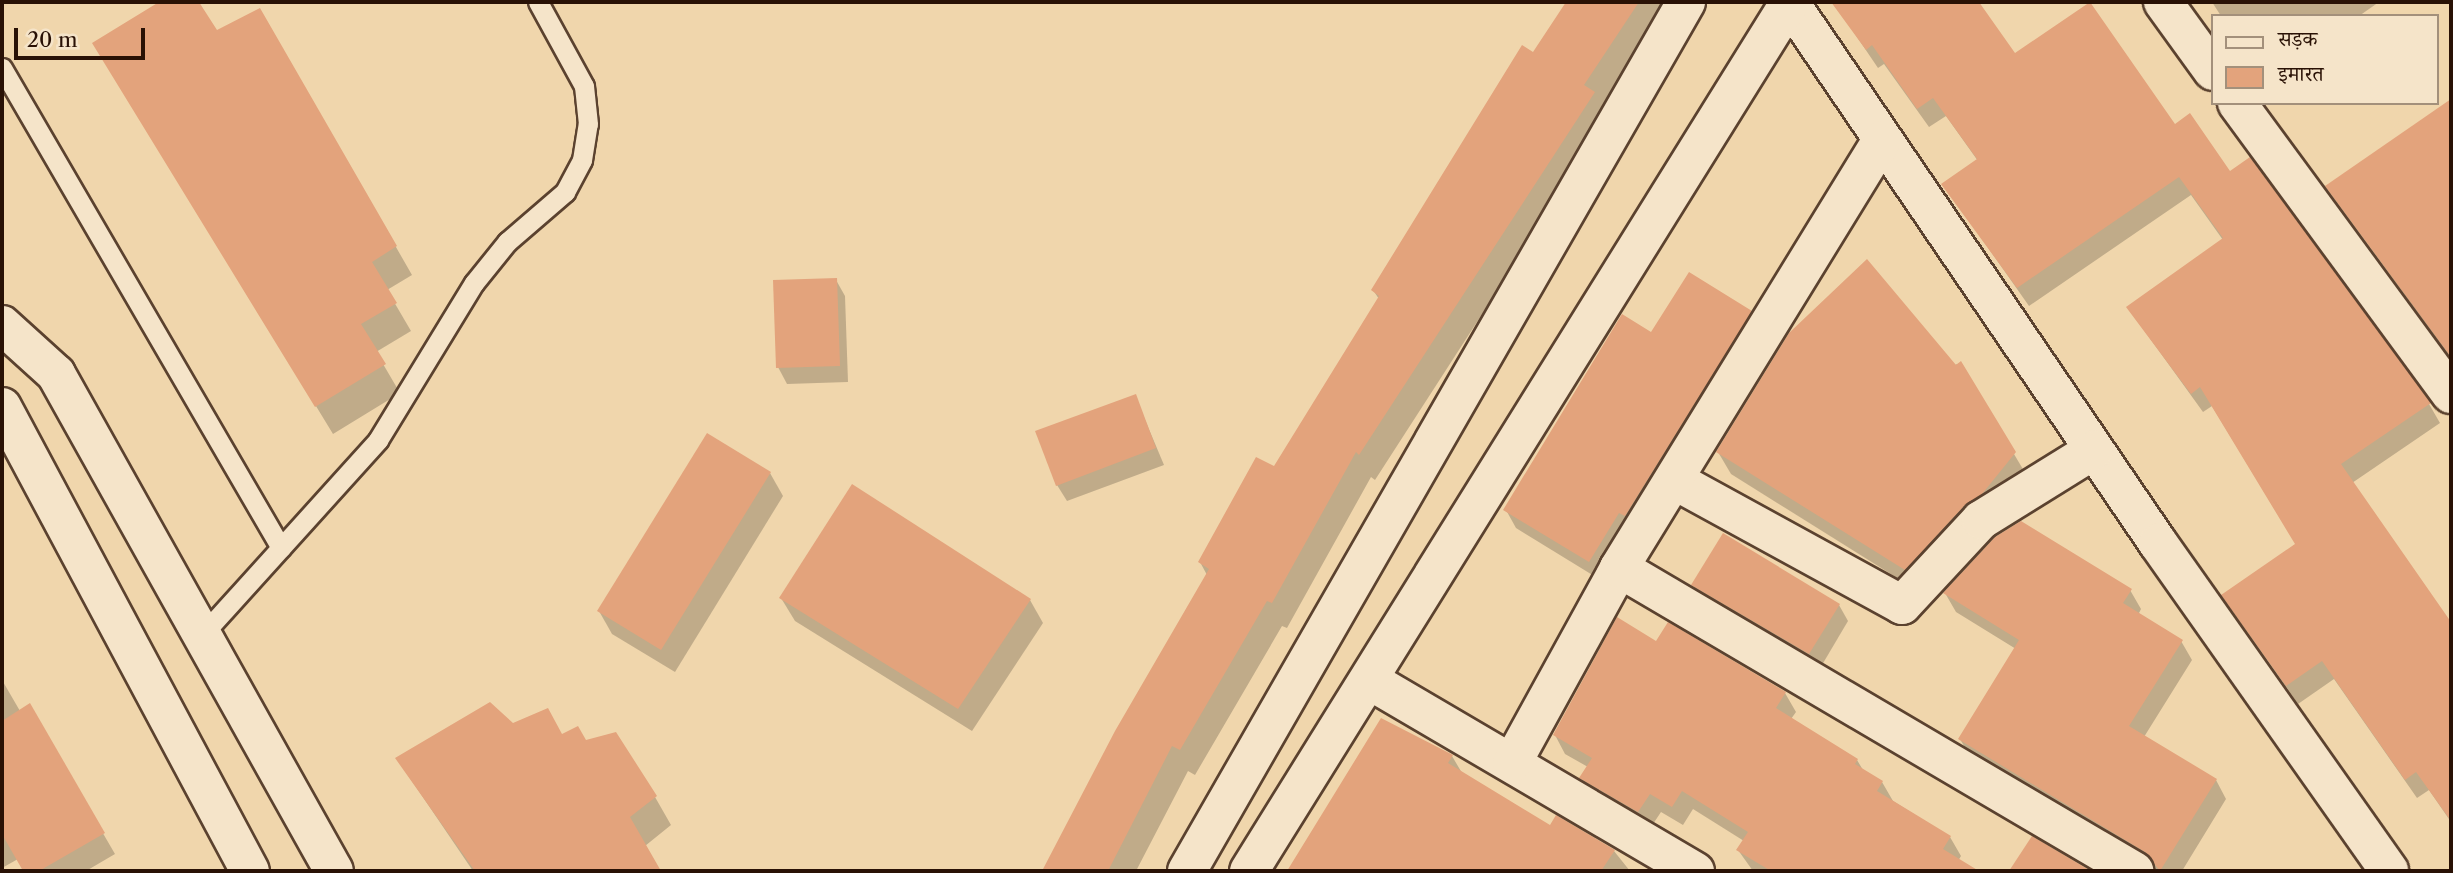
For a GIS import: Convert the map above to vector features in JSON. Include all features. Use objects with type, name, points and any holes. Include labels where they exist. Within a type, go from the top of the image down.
[{"type":"street","points":[[1187,871],[1686,2]]},
{"type":"street","points":[[1250,871],[1790,2],[2094,450],[2389,871]]},
{"type":"street","points":[[2163,2],[2212,70]]},
{"type":"street","points":[[2238,105],[2451,394]]},
{"type":"street","points":[[1511,763],[1619,568],[1882,140]]},
{"type":"street","points":[[2,325],[56,374],[334,871]]},
{"type":"street","points":[[2,407],[250,871]]},
{"type":"street","points":[[1674,480],[1902,605],[1981,520],[2094,450]]},
{"type":"street","points":[[1619,568],[2134,871]]},
{"type":"street","points":[[1369,680],[1695,871]]},
{"type":"lane","points":[[202,635],[378,440],[474,283],[507,242],[565,192],[582,160],[588,124],[584,86],[538,2]]},
{"type":"lane","points":[[2,68],[281,548]]},
{"type":"building","points":[[159,2],[199,2],[217,30],[260,8],[397,246],[372,262],[397,303],[361,324],[386,364],[315,407],[92,43]]},
{"type":"building","points":[[1566,2],[1639,2],[1584,85],[1595,92],[1359,455],[1356,452],[1272,603],[1267,601],[1180,750],[1172,746],[1108,871],[1042,871],[1115,731],[1209,569],[1198,562],[1256,457],[1274,466],[1379,296],[1371,290],[1522,45],[1533,52]]},
{"type":"building","points":[[1831,2],[1979,2],[2015,53],[2090,2],[2175,124],[2190,113],[2230,171],[2250,157],[2431,403],[2341,464],[2451,622],[2451,821],[2416,772],[2405,780],[2322,661],[2286,686],[2221,595],[2295,544],[2200,387],[2191,394],[2126,307],[2223,238],[2179,177],[2017,288],[1941,184],[1977,159],[1933,98],[1917,109],[1872,45],[1866,50]]},
{"type":"building","points":[[2451,99],[2451,357],[2325,186]]},
{"type":"building","points":[[1867,259],[1956,365],[1961,361],[2016,452],[1982,494],[1965,505],[1905,570],[1716,452],[1789,333]]},
{"type":"building","points":[[1689,272],[1752,311],[1625,516],[1619,513],[1589,562],[1503,510],[1622,314],[1651,332]]},
{"type":"building","points":[[837,278],[840,366],[776,368],[773,280]]},
{"type":"building","points":[[1136,394],[1156,448],[1056,486],[1035,431]]},
{"type":"building","points":[[707,433],[771,472],[661,650],[597,611]]},
{"type":"building","points":[[852,484],[1031,599],[958,709],[779,598]]},
{"type":"building","points":[[2021,521],[2132,589],[2123,603],[2183,640],[2129,726],[2217,779],[2160,871],[2145,852],[1958,739],[2019,640],[1943,593],[1995,537]]},
{"type":"building","points":[[1723,533],[1840,604],[1809,654],[1691,585]]},
{"type":"building","points":[[1617,617],[1656,641],[1668,622],[1786,692],[1776,708],[1858,759],[1855,764],[1883,781],[1877,791],[1951,836],[1943,849],[1979,871],[1771,871],[1736,850],[1748,832],[1682,791],[1672,807],[1650,794],[1638,812],[1579,778],[1592,758],[1553,735]]},
{"type":"building","points":[[490,702],[513,723],[548,708],[562,734],[578,726],[586,740],[616,732],[657,796],[630,817],[661,871],[475,871],[395,758]]},
{"type":"building","points":[[30,703],[105,833],[39,871],[23,871],[2,834],[2,721]]},
{"type":"building","points":[[1381,718],[1453,755],[1448,763],[1550,825],[1556,815],[1615,850],[1601,871],[1287,871]]},
{"type":"building","points":[[2032,836],[2091,871],[2009,871]]}]
